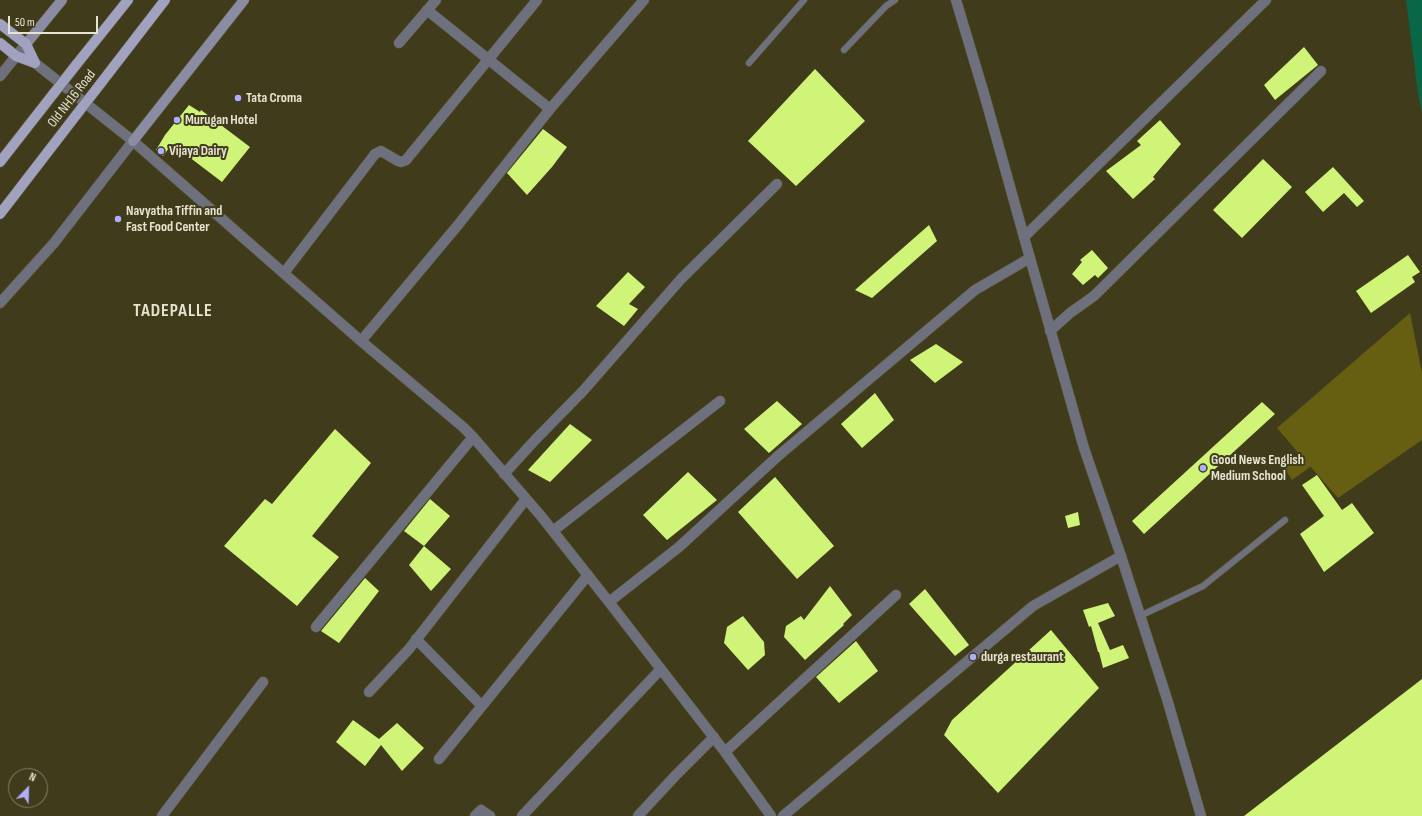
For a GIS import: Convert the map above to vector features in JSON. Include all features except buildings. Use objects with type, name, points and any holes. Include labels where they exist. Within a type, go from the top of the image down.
[{"type":"main road","points":[[26,44],[62,0]]},
{"type":"main road","name":"Old NH16 Road","points":[[0,162],[128,0]]},
{"type":"main road","name":"Old NH16 Road","points":[[0,214],[165,0]]},
{"type":"main road","points":[[133,141],[244,0]]},
{"type":"main road","points":[[0,24],[26,44],[36,63]]},
{"type":"main road","points":[[0,43],[16,56],[36,63]]},
{"type":"street","points":[[399,43],[436,0]]},
{"type":"street","points":[[284,273],[375,154],[381,151],[398,161],[401,162],[406,160],[537,0]]},
{"type":"street","points":[[361,341],[458,225],[550,109],[644,0]]},
{"type":"street","points":[[956,0],[985,97],[1084,448],[1121,556],[1167,699],[1201,816]]},
{"type":"street","points":[[1024,238],[1266,0]]},
{"type":"street","points":[[427,10],[550,109]]},
{"type":"street","points":[[0,76],[26,44]]},
{"type":"street","points":[[36,63],[133,141],[473,437],[588,575],[725,752],[771,816]]},
{"type":"street","points":[[1050,331],[1070,313],[1094,296],[1321,71]]},
{"type":"street","points":[[0,303],[54,242],[133,141]]},
{"type":"street","points":[[504,474],[583,391],[681,279],[777,184]]},
{"type":"street","points":[[609,602],[679,547],[778,456],[975,290],[1030,258]]},
{"type":"street","points":[[553,532],[720,401]]},
{"type":"street","points":[[316,627],[473,437]]},
{"type":"street","points":[[369,692],[409,649],[526,499]]},
{"type":"street","points":[[783,816],[1032,606],[1121,556]]},
{"type":"street","points":[[439,759],[588,575]]},
{"type":"street","points":[[725,752],[896,595]]},
{"type":"street","points":[[416,639],[482,706]]},
{"type":"street","points":[[522,816],[661,669]]},
{"type":"street","points":[[165,815],[263,682]]},
{"type":"street","points":[[638,816],[675,776],[714,738]]},
{"type":"street","points":[[475,816],[481,810],[490,816]]},
{"type":"lane","points":[[749,63],[804,0]]},
{"type":"lane","points":[[844,50],[886,6],[895,0]]},
{"type":"lane","points":[[1140,616],[1204,586],[1286,520]]},
{"type":"shaded area","points":[[1406,0],[1422,0],[1422,114],[1418,94]]},
{"type":"shaded area","points":[[1410,313],[1422,373],[1422,440],[1338,498],[1309,465],[1310,467],[1292,480],[1284,468],[1301,456],[1277,428]]},
{"type":"place","name":"Tata Croma","points":[[238,98]]},
{"type":"place","name":"Murugan Hotel","points":[[177,120]]},
{"type":"place","name":"Vijaya Dairy","points":[[161,151]]},
{"type":"place","name":"Navyatha Tiffin and Fast Food Center","points":[[118,219]]},
{"type":"place","name":"Good News English Medium School","points":[[1203,468]]},
{"type":"place","name":"durga restaurant","points":[[973,657]]},
{"type":"district","name":"TADEPALLE","points":[[173,311]]}]
